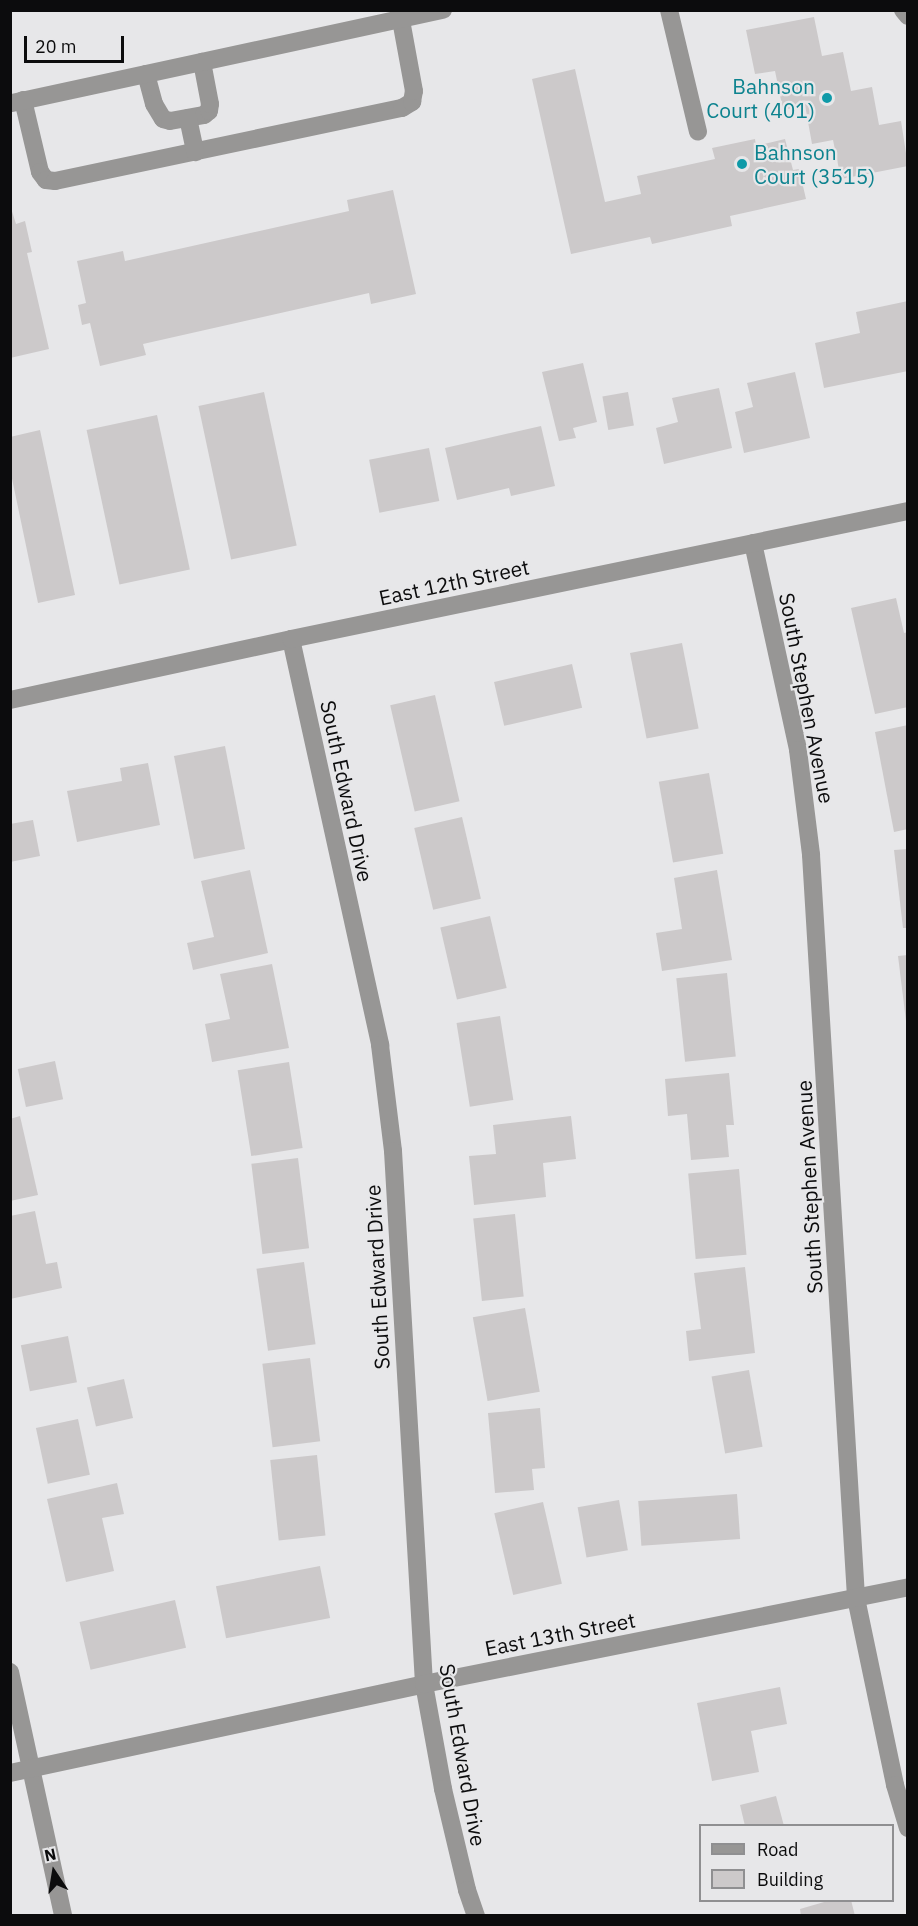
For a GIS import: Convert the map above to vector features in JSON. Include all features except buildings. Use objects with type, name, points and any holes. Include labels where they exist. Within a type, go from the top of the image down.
[{"type":"street","points":[[412,15],[414,91],[412,102],[402,108],[55,181],[46,180],[40,172],[17,102],[412,15],[443,10]]},
{"type":"street","points":[[669,10],[698,132]]},
{"type":"street","points":[[903,10],[908,16]]},
{"type":"street","points":[[147,74],[154,104],[163,119],[170,121],[188,118],[209,111],[202,62]]},
{"type":"street","points":[[188,118],[195,152]]},
{"type":"street","name":"East 12th Street","points":[[10,700],[291,639],[908,511]]},
{"type":"street","name":"South Stephen Avenue","points":[[753,543],[798,750],[811,855],[856,1598],[896,1785],[908,1828]]},
{"type":"street","name":"South Edward Drive","points":[[291,639],[380,1045],[393,1151],[424,1684],[443,1789],[467,1890],[476,1916]]},
{"type":"street","name":"East 13th Street","points":[[10,1773],[424,1684],[908,1587]]},
{"type":"street","points":[[10,1672],[63,1916]]},
{"type":"place","name":"Bahnson Court (401)","points":[[827,98]]},
{"type":"place","name":"Bahnson Court (3515)","points":[[742,164]]}]
